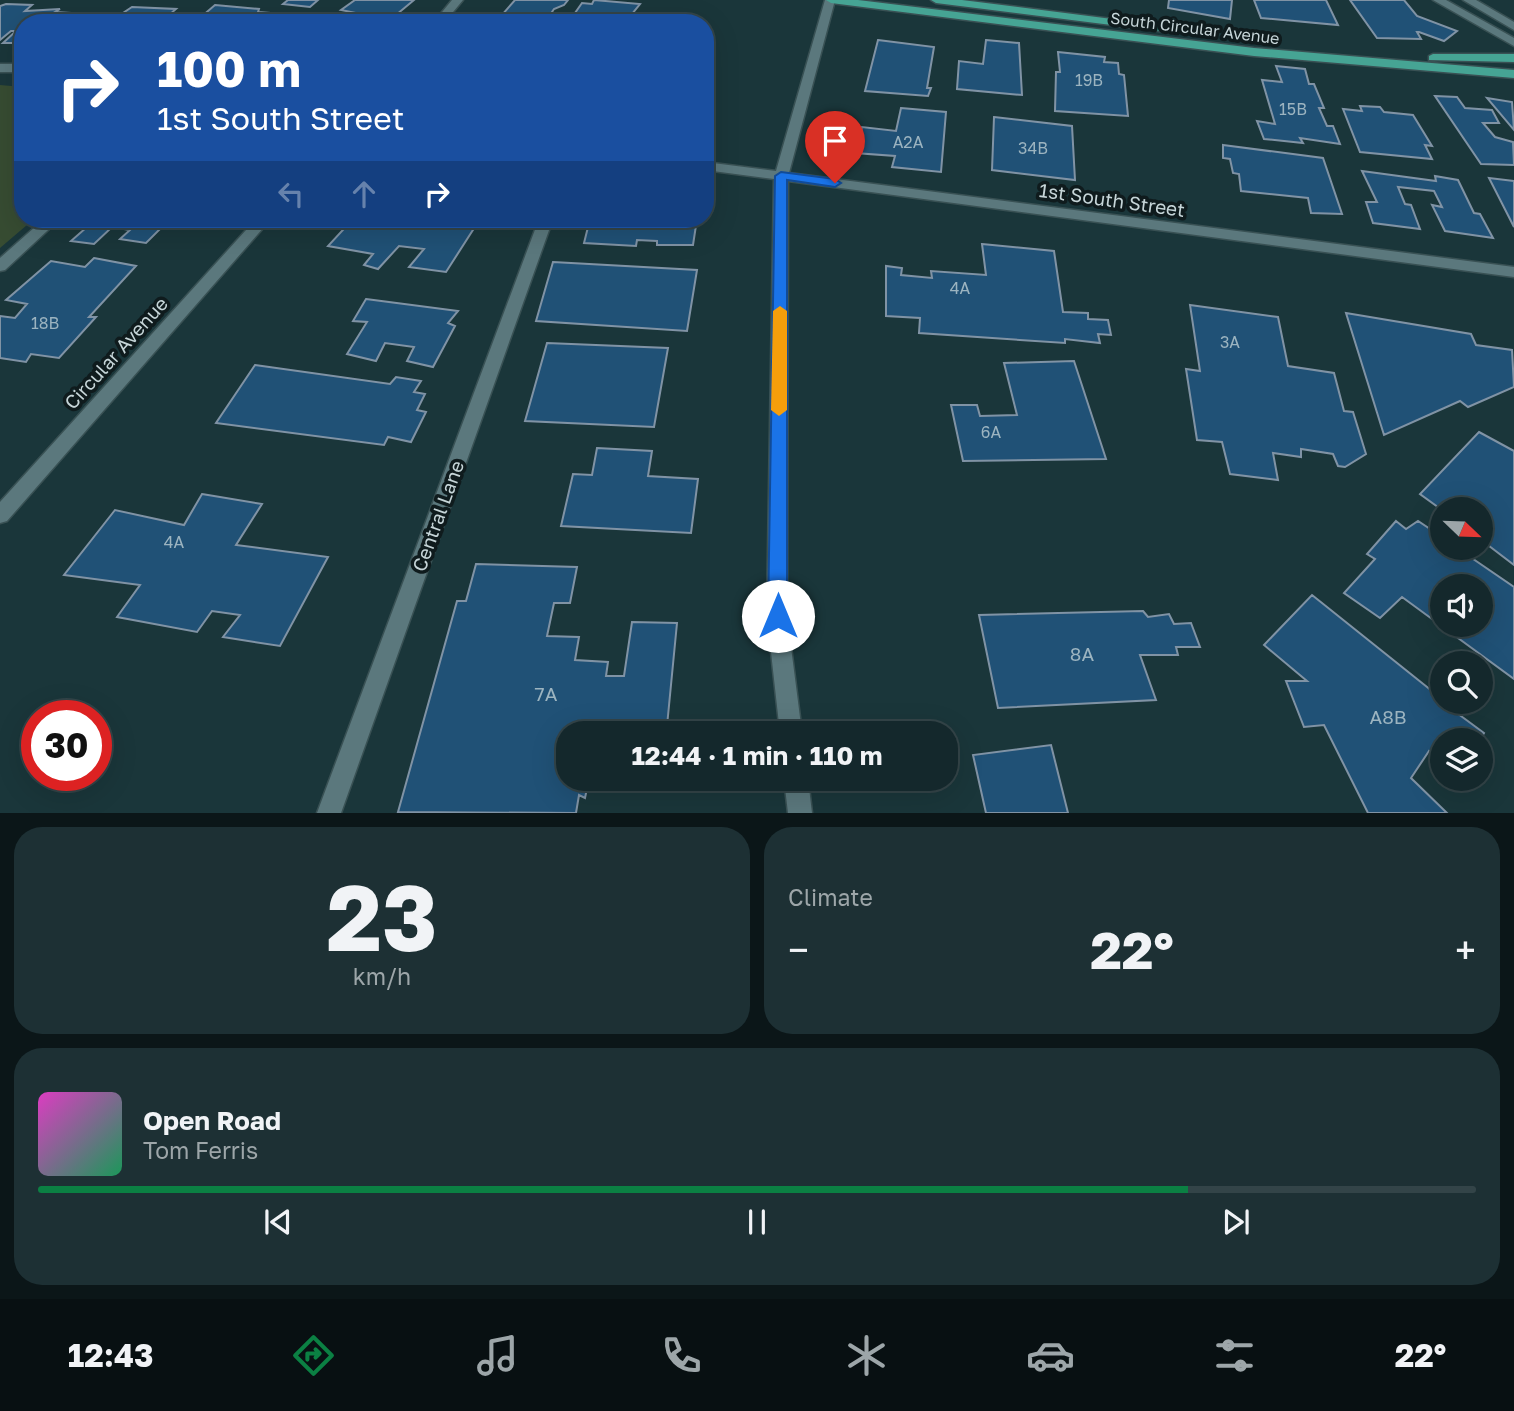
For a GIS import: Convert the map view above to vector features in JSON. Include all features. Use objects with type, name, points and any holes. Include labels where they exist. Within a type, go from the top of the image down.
[{"type":"main road","name":"South Circular Avenue","points":[[831,0],[1254,52],[1514,74]]},
{"type":"main road","name":"South Circular Avenue","points":[[936,0],[1250,40],[1442,59],[1514,58]]},
{"type":"street","points":[[446,14],[458,0]]},
{"type":"street","points":[[790,721],[778,616],[781,176],[831,0]]},
{"type":"street","points":[[969,0],[984,6]]},
{"type":"street","points":[[1438,0],[1514,43]]},
{"type":"street","points":[[1468,0],[1514,26]]},
{"type":"street","name":"1st South Street","points":[[714,167],[1514,272]]},
{"type":"street","points":[[0,265],[43,228]]},
{"type":"street","name":"Circular Avenue","points":[[0,515],[256,228]]},
{"type":"street","name":"Central Lane","points":[[330,813],[543,228]]},
{"type":"street","points":[[797,791],[800,813]]},
{"type":"green space","points":[[0,85],[14,86],[14,228],[23,228],[0,248]]},
{"type":"building","points":[[288,0],[318,0],[310,7],[283,4]]},
{"type":"building","points":[[355,0],[414,0],[397,14],[361,14],[341,10]]},
{"type":"building","points":[[515,0],[568,0],[551,14],[503,14]]},
{"type":"building","points":[[594,0],[640,4],[632,14],[575,13],[582,3],[592,4]]},
{"type":"building","points":[[1169,0],[1232,0],[1230,19],[1168,8]]},
{"type":"building","points":[[1254,0],[1326,0],[1338,25],[1261,18]]},
{"type":"building","points":[[1350,0],[1404,0],[1417,16],[1457,31],[1444,41],[1419,32],[1421,39],[1377,38]]},
{"type":"building","points":[[32,5],[25,11],[60,9],[55,12],[73,13],[14,14],[14,31],[0,40],[0,6]]},
{"type":"building","points":[[215,5],[285,14],[204,14]]},
{"type":"building","points":[[132,7],[176,9],[170,14],[122,14]]},
{"type":"building","points":[[14,33],[14,43],[3,43]]},
{"type":"building","points":[[878,40],[934,47],[928,96],[865,91]]},
{"type":"building","points":[[986,40],[1019,43],[1022,95],[957,89],[959,61],[983,64]]},
{"type":"building","points":[[1058,52],[1105,57],[1104,62],[1118,63],[1119,74],[1124,75],[1128,116],[1055,111],[1056,72],[1060,72]]},
{"type":"building","points":[[1276,66],[1305,69],[1309,84],[1314,84],[1324,108],[1319,108],[1327,126],[1333,126],[1340,144],[1300,138],[1303,143],[1264,139],[1257,121],[1275,124],[1262,80],[1282,82]]},
{"type":"building","points":[[1435,96],[1457,97],[1465,108],[1492,110],[1499,123],[1483,123],[1495,137],[1513,142],[1514,165],[1481,164]]},
{"type":"building","points":[[1487,98],[1512,102],[1514,130]]},
{"type":"building","points":[[1360,106],[1380,107],[1384,112],[1413,115],[1432,146],[1425,145],[1432,159],[1360,152],[1343,109],[1362,111]]},
{"type":"building","points":[[901,108],[946,112],[941,172],[892,167],[895,156],[855,153],[862,127],[896,131]]},
{"type":"building","points":[[994,117],[1072,126],[1075,180],[992,170]]},
{"type":"building","points":[[1223,145],[1323,158],[1342,214],[1311,213],[1308,198],[1241,191],[1239,174],[1233,173],[1230,159],[1223,158]]},
{"type":"building","points":[[1362,171],[1436,181],[1435,176],[1458,180],[1474,213],[1480,214],[1493,238],[1445,231],[1432,205],[1442,207],[1434,191],[1398,187],[1405,204],[1411,205],[1420,229],[1373,223],[1366,202],[1377,202]]},
{"type":"building","points":[[1489,178],[1514,181],[1514,227]]},
{"type":"building","points":[[86,228],[111,228],[94,244],[71,241]]},
{"type":"building","points":[[118,228],[161,228],[146,243],[120,239],[130,230]]},
{"type":"building","points":[[345,228],[474,228],[446,272],[409,267],[424,249],[399,246],[378,269],[364,265],[373,254],[328,246]]},
{"type":"building","points":[[588,228],[696,228],[693,245],[657,245],[657,241],[637,240],[636,246],[584,243]]},
{"type":"building","points":[[982,244],[1054,251],[1063,312],[1088,313],[1088,319],[1108,320],[1111,335],[1098,334],[1100,343],[1065,339],[1065,343],[919,333],[920,318],[886,316],[886,266],[902,268],[901,275],[932,278],[931,271],[986,275]]},
{"type":"building","points":[[94,258],[136,266],[89,317],[96,317],[59,358],[31,354],[26,362],[0,358],[0,316],[15,318],[27,304],[6,300],[51,261],[85,267]]},
{"type":"building","points":[[553,262],[697,270],[687,331],[536,321]]},
{"type":"building","points":[[366,299],[458,311],[448,323],[455,326],[433,367],[407,361],[414,347],[385,343],[376,361],[347,354],[367,322],[353,321]]},
{"type":"building","points":[[1190,305],[1278,317],[1288,366],[1334,373],[1344,411],[1353,412],[1366,454],[1345,467],[1338,466],[1333,454],[1301,449],[1301,457],[1273,453],[1278,480],[1230,474],[1222,442],[1197,440],[1186,369],[1200,371]]},
{"type":"building","points":[[1346,313],[1471,334],[1476,345],[1512,350],[1514,387],[1468,407],[1460,401],[1384,435]]},
{"type":"building","points":[[547,343],[668,348],[654,427],[525,421]]},
{"type":"building","points":[[1074,361],[1106,459],[963,461],[951,405],[977,405],[980,416],[1017,415],[1004,363]]},
{"type":"building","points":[[255,365],[390,384],[396,377],[421,381],[414,392],[425,394],[417,410],[426,412],[411,442],[388,437],[384,445],[216,423]]},
{"type":"building","points":[[1479,432],[1514,451],[1514,565],[1493,549],[1493,497],[1430,497],[1430,501],[1420,494]]},
{"type":"building","points":[[597,448],[652,451],[648,476],[698,479],[691,533],[561,526],[573,474],[592,475]]},
{"type":"building","points":[[202,494],[262,504],[236,545],[328,557],[280,646],[223,637],[240,615],[212,611],[197,632],[117,617],[140,585],[64,575],[115,510],[184,525]]},
{"type":"building","points":[[1396,521],[1406,529],[1418,521],[1430,529],[1430,560],[1475,560],[1514,587],[1514,679],[1493,664],[1493,651],[1476,651],[1457,637],[1493,637],[1493,574],[1430,574],[1430,618],[1402,597],[1380,618],[1344,593],[1375,559],[1367,554]]},
{"type":"building","points":[[476,564],[577,567],[570,603],[554,603],[547,636],[579,637],[575,660],[608,662],[606,676],[624,676],[632,622],[677,623],[667,721],[556,721],[556,791],[586,791],[585,798],[579,795],[576,813],[398,812],[457,601],[466,601]]},
{"type":"building","points":[[1312,595],[1430,689],[1430,714],[1458,714],[1477,728],[1430,728],[1430,752],[1411,778],[1447,813],[1368,813],[1324,725],[1304,727],[1286,681],[1307,681],[1264,645]]},
{"type":"building","points":[[1143,611],[1148,617],[1169,614],[1174,624],[1191,623],[1200,647],[1176,647],[1178,655],[1140,655],[1156,700],[998,708],[979,615]]},
{"type":"building","points":[[1051,745],[1068,813],[986,813],[973,755]]},
{"type":"slow traffic","points":[[779,410],[780,311]]},
{"type":"route","points":[[778,616],[781,176],[835,183]]}]
